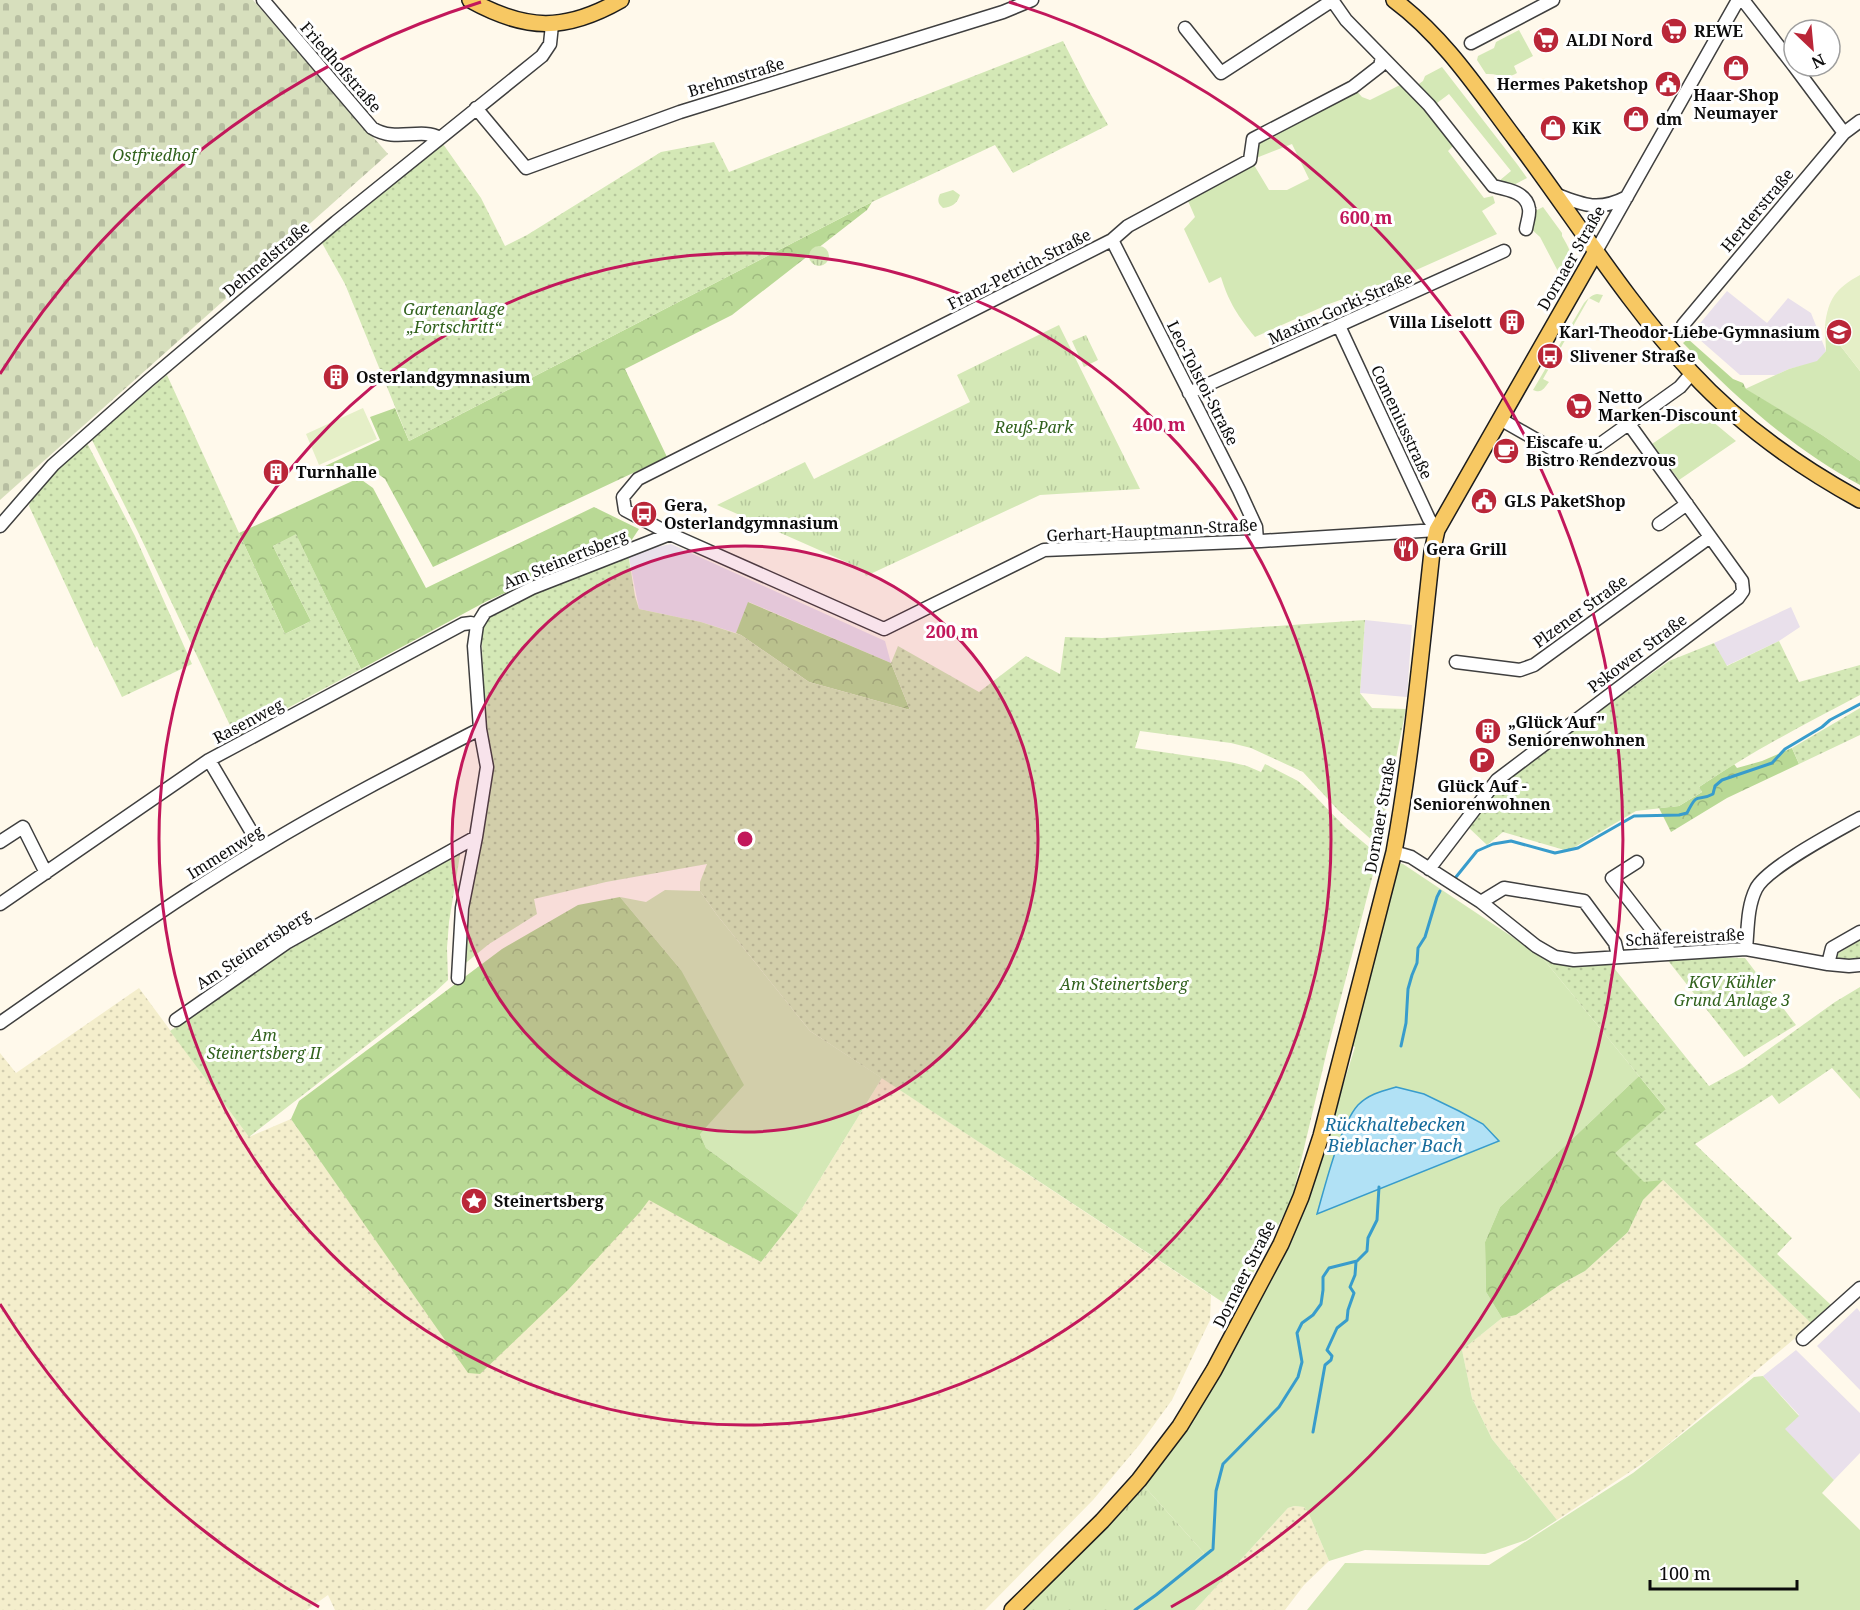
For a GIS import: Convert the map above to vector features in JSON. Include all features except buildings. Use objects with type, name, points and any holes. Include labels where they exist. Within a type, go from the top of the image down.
[{"type":"main road","points":[[470,0],[484,8],[523,22],[552,25],[587,17],[621,0]]},
{"type":"main road","points":[[1394,0],[1419,21],[1449,52],[1555,194],[1595,253],[1664,341],[1688,378],[1774,447],[1823,480],[1860,500]]},
{"type":"main road","name":"Dornaer Straße","points":[[1012,1610],[1102,1521],[1139,1480],[1180,1426],[1214,1370],[1281,1244],[1301,1197],[1321,1136],[1394,852],[1415,705],[1432,552],[1437,530],[1595,253]]},
{"type":"street","name":"Friedhofstraße","points":[[263,0],[372,128],[381,134],[431,134],[440,138]]},
{"type":"street","name":"Brehmstraße","points":[[476,108],[526,168],[670,115],[1003,12],[1032,0]]},
{"type":"street","points":[[1185,27],[1221,73],[1333,0],[1346,20],[1429,105],[1493,186],[1523,196],[1529,206],[1526,229]]},
{"type":"street","points":[[1471,43],[1553,0]]},
{"type":"street","name":"Dornaer Straße","points":[[1595,253],[1738,0]]},
{"type":"street","points":[[1743,0],[1782,50]]},
{"type":"street","name":"Dehmelstraße","points":[[0,525],[53,465],[140,388],[336,222],[546,52],[550,44],[552,25]]},
{"type":"street","name":"Franz-Petrich-Straße","points":[[638,478],[1112,240],[1128,226],[1251,160],[1253,139],[1353,87],[1380,66],[1382,57]]},
{"type":"street","points":[[1803,78],[1844,133]]},
{"type":"street","name":"Herderstraße","points":[[1683,325],[1844,133],[1860,121]]},
{"type":"street","points":[[1555,194],[1587,206],[1598,207],[1626,197]]},
{"type":"street","name":"Leo-Tolstoi-Straße","points":[[1112,240],[1256,527],[1257,541]]},
{"type":"street","name":"Maxim-Gorki-Straße","points":[[1189,393],[1504,251]]},
{"type":"street","name":"Comeniusstraße","points":[[1339,326],[1429,519],[1437,530]]},
{"type":"street","points":[[1500,419],[1561,454],[1582,453],[1599,445],[1629,424],[1688,378]]},
{"type":"street","name":"Pskower Straße","points":[[1429,868],[1497,780],[1738,598],[1743,591],[1742,581],[1629,424]]},
{"type":"street","name":"Gerhart-Hauptmann-Straße","points":[[638,478],[623,497],[625,510],[670,534],[884,629],[1044,550],[1257,541],[1437,530]]},
{"type":"street","points":[[1659,524],[1687,504]]},
{"type":"street","name":"Am Steinertsberg","points":[[477,625],[484,612],[532,588],[670,534]]},
{"type":"street","name":"Plzener Straße","points":[[1456,662],[1520,670],[1534,665],[1710,537]]},
{"type":"street","name":"Rasenweg","points":[[0,904],[209,760],[463,624],[477,625]]},
{"type":"street","points":[[458,978],[462,908],[487,767],[480,729],[474,646],[477,625]]},
{"type":"street","name":"Immenweg","points":[[0,1023],[166,908],[261,848],[376,783],[480,729]]},
{"type":"street","points":[[209,760],[261,848]]},
{"type":"street","points":[[1746,949],[1750,907],[1757,887],[1783,864],[1860,818]]},
{"type":"street","points":[[0,842],[23,827],[46,873]]},
{"type":"street","name":"Am Steinertsberg","points":[[176,1020],[286,943],[476,837]]},
{"type":"street","name":"Schäfereistraße","points":[[1394,852],[1411,857],[1429,868],[1480,902],[1536,946],[1555,957],[1574,960],[1746,949],[1828,964],[1860,965]]},
{"type":"street","points":[[1637,862],[1612,878],[1670,953]]},
{"type":"street","name":"Schäfereistraße","points":[[1480,902],[1504,888],[1584,901],[1615,943],[1618,956]]},
{"type":"street","points":[[1828,964],[1832,948],[1860,932]]},
{"type":"street","points":[[1803,1339],[1860,1288]]},
{"type":"shaded area","points":[[1727,291],[1767,323],[1788,298],[1811,313],[1826,351],[1817,362],[1776,375],[1740,375],[1692,333]]},
{"type":"shaded area","points":[[671,544],[885,641],[891,663],[749,602],[736,633],[701,622],[639,609],[628,553]]},
{"type":"shaded area","points":[[1791,607],[1800,627],[1779,641],[1726,666],[1714,643]]},
{"type":"shaded area","points":[[1365,620],[1412,625],[1407,697],[1360,693]]},
{"type":"shaded area","points":[[139,988],[249,1137],[291,1119],[469,1373],[640,1212],[649,1199],[761,1262],[798,1215],[882,1078],[1211,1295],[1210,1320],[1172,1400],[1140,1444],[1093,1500],[985,1610],[335,1610],[328,1595],[307,1610],[0,1610],[0,1053],[16,1073]]},
{"type":"shaded area","points":[[1663,1180],[1812,1324],[1654,1456],[1557,1520],[1492,1439],[1472,1398],[1462,1350],[1502,1318],[1516,1315],[1561,1284],[1585,1271],[1628,1232],[1643,1200]]},
{"type":"shaded area","points":[[1857,1308],[1860,1312],[1860,1390],[1817,1346]]},
{"type":"shaded area","points":[[1796,1350],[1860,1413],[1860,1453],[1834,1480],[1784,1429],[1799,1415],[1763,1376]]},
{"type":"shaded area","points":[[1304,1507],[1309,1514],[1329,1561],[1304,1585],[1285,1610],[1195,1610],[1288,1508]]},
{"type":"green space","name":"Ostfriedhof","points":[[0,0],[253,0],[388,154],[0,500]]},
{"type":"green space","points":[[1519,30],[1533,56],[1514,66],[1517,73],[1513,75],[1486,74],[1477,60],[1478,56],[1494,48],[1496,42]]},
{"type":"green space","name":"Gartenanlage „Fortschritt“","points":[[1063,41],[1108,125],[1013,173],[995,145],[872,202],[409,441],[345,284],[322,243],[443,144],[481,198],[505,246],[527,235],[661,152],[714,142],[729,172]]},
{"type":"green space","points":[[1442,67],[1527,178],[1506,189],[1485,176],[1491,171],[1499,181],[1511,171],[1449,94],[1437,103],[1444,113],[1441,116],[1416,86],[1423,81],[1425,76]]},
{"type":"green space","points":[[1406,82],[1455,144],[1448,151],[1484,198],[1493,196],[1495,203],[1482,211],[1497,234],[1387,283],[1329,304],[1255,337],[1235,309],[1221,277],[1209,283],[1184,229],[1195,217],[1185,194],[1250,160],[1253,139],[1353,87],[1362,97],[1370,100]],"holes":[[[1292,144],[1309,179],[1287,190],[1269,190],[1251,160]]]},
{"type":"green space","points":[[953,190],[960,195],[956,203],[943,208],[938,202],[940,194]]},
{"type":"green space","points":[[872,202],[867,210],[732,315],[625,369],[667,457],[433,567],[385,479],[366,465],[330,478],[321,468],[380,440],[370,417],[395,408],[409,441]]},
{"type":"green space","points":[[1543,207],[1562,233],[1569,248],[1571,258],[1569,267],[1562,279],[1540,237],[1530,228],[1529,214]]},
{"type":"green space","points":[[819,246],[826,249],[829,256],[826,263],[819,266],[812,263],[809,256],[812,249]]},
{"type":"green space","points":[[1860,275],[1860,371],[1825,326],[1828,308],[1835,295]]},
{"type":"green space","points":[[1597,294],[1603,295],[1599,303],[1589,298]]},
{"type":"green space","points":[[1589,298],[1543,379],[1549,382],[1541,391],[1533,390],[1584,303]]},
{"type":"green space","name":"Reuß-Park","points":[[1059,325],[1140,489],[1040,495],[866,576],[862,569],[717,505],[805,462],[814,479],[970,402],[957,375]]},
{"type":"green space","points":[[1825,326],[1860,371],[1860,461],[1822,435],[1745,389],[1789,369],[1817,361],[1826,351]]},
{"type":"green space","points":[[1086,335],[1098,360],[1084,367],[1072,341]]},
{"type":"green space","points":[[1688,339],[1733,379],[1743,383],[1746,389],[1860,461],[1860,485],[1835,471],[1766,421],[1683,343]]},
{"type":"green space","points":[[167,375],[285,634],[311,621],[273,546],[296,534],[361,669],[236,738],[91,438]]},
{"type":"green space","points":[[363,408],[377,439],[319,465],[306,434]]},
{"type":"green space","points":[[1700,411],[1736,441],[1679,480],[1652,444]]},
{"type":"green space","points":[[86,441],[135,536],[192,664],[122,697],[97,646],[95,648],[29,506],[32,497],[45,479]]},
{"type":"green space","points":[[359,478],[373,488],[426,588],[594,507],[639,529],[627,547],[530,582],[487,601],[361,669],[296,535],[273,546],[311,621],[285,634],[239,533]]},
{"type":"green space","name":"Am Steinertsberg","points":[[628,553],[639,609],[701,622],[741,635],[809,682],[910,710],[891,663],[898,646],[979,692],[1026,656],[1060,674],[1065,637],[1102,638],[1365,620],[1360,693],[1372,708],[1406,709],[1385,812],[1384,831],[1379,842],[1374,842],[1338,810],[1303,772],[1251,748],[1231,743],[1140,731],[1135,748],[1230,762],[1261,772],[1265,764],[1298,781],[1369,847],[1369,853],[1377,859],[1327,1051],[1292,1199],[1241,1296],[1230,1296],[1224,1303],[810,1031],[700,891],[700,882],[707,864],[606,882],[534,899],[537,914],[489,944],[462,966],[465,912],[490,754],[483,706],[482,636],[484,621],[491,610]]},
{"type":"green space","points":[[748,602],[891,663],[910,710],[809,682],[736,633]]},
{"type":"green space","points":[[1779,641],[1799,682],[1860,665],[1860,695],[1738,762],[1699,787],[1702,792],[1679,806],[1636,811],[1568,851],[1503,832],[1487,845],[1468,827],[1505,781],[1669,661],[1714,643],[1727,666]]},
{"type":"green space","points":[[1860,708],[1860,735],[1799,764],[1792,748]]},
{"type":"green space","points":[[1792,748],[1799,764],[1727,798],[1671,832],[1659,808],[1679,806],[1702,792],[1699,787],[1734,764],[1737,768],[1762,761]]},
{"type":"green space","name":"Am Steinertsberg II","points":[[461,849],[449,922],[448,980],[249,1137],[170,1031],[287,951]]},
{"type":"green space","points":[[1396,862],[1403,864],[1541,956],[1639,1076],[1500,1207],[1485,1242],[1486,1292],[1502,1318],[1462,1350],[1472,1398],[1492,1439],[1557,1520],[1526,1540],[1485,1554],[1365,1550],[1329,1561],[1309,1514],[1304,1507],[1294,1506],[1288,1508],[1195,1610],[1139,1610],[1204,1553],[1141,1485],[1275,1270],[1304,1211],[1355,1047],[1352,1045]]},
{"type":"green space","points":[[665,890],[700,891],[810,1031],[882,1078],[798,1215],[706,1148],[700,1134],[681,970],[620,897],[646,902]]},
{"type":"green space","points":[[620,897],[681,970],[744,1085],[700,1134],[706,1148],[798,1215],[761,1262],[649,1200],[568,1290],[480,1374],[468,1373],[291,1119],[299,1101],[502,949],[578,905]]},
{"type":"green space","points":[[1860,940],[1860,961],[1837,959],[1837,954]]},
{"type":"green space","points":[[1541,956],[1582,965],[1610,963],[1709,1086],[1744,1067],[1835,1002],[1860,987],[1860,1099],[1832,1068],[1779,1104],[1772,1095],[1695,1144],[1792,1238],[1777,1254],[1831,1305],[1812,1324],[1663,1180],[1644,1182],[1615,1153],[1666,1109]]},
{"type":"green space","name":"KGV Kühler Grund Anlage 3","points":[[1666,958],[1745,958],[1796,1025],[1744,1057]]},
{"type":"green space","points":[[1639,1076],[1666,1109],[1663,1180],[1643,1200],[1628,1232],[1585,1271],[1561,1284],[1516,1315],[1502,1318],[1486,1292],[1485,1242],[1500,1207]]},
{"type":"green space","points":[[1763,1376],[1799,1416],[1785,1429],[1834,1480],[1822,1493],[1860,1530],[1860,1610],[1307,1610],[1345,1563],[1489,1565],[1633,1473],[1754,1377]]},
{"type":"green space","points":[[1145,1487],[1204,1553],[1139,1610],[1024,1610]]},
{"type":"water","name":"Rückhaltebecken Bieblacher Bach","points":[[1396,1087],[1424,1094],[1459,1111],[1483,1124],[1499,1141],[1317,1214],[1334,1157],[1351,1114],[1367,1098]]},
{"type":"waterway","points":[[1456,877],[1477,851],[1493,844],[1511,841],[1555,853],[1578,848],[1634,816],[1687,813],[1696,799],[1713,794],[1715,786],[1722,780],[1772,763],[1785,749],[1860,704]]},
{"type":"waterway","points":[[1401,1046],[1406,1023],[1408,989],[1417,963],[1418,948],[1425,937],[1440,891]]},
{"type":"waterway","points":[[1135,1610],[1213,1549],[1216,1491],[1223,1464],[1279,1407],[1298,1377],[1302,1362],[1297,1333],[1302,1323],[1313,1315],[1321,1304],[1323,1277],[1329,1268],[1357,1261],[1367,1251],[1368,1238],[1377,1220],[1379,1187]]},
{"type":"waterway","points":[[1313,1432],[1325,1365],[1332,1356],[1327,1350],[1337,1328],[1347,1320],[1354,1293],[1350,1287],[1355,1275],[1356,1262]]},
{"type":"place","name":"REWE","points":[[1674,31]]},
{"type":"place","name":"ALDI Nord","points":[[1546,40]]},
{"type":"place","name":"Haar-Shop Neumayer","points":[[1736,68]]},
{"type":"place","name":"Hermes Paketshop","points":[[1668,84]]},
{"type":"place","name":"dm","points":[[1636,119]]},
{"type":"place","name":"KiK","points":[[1553,128]]},
{"type":"place","name":"Villa Liselott","points":[[1512,322]]},
{"type":"place","name":"Karl-Theodor-Liebe-Gymnasium","points":[[1839,332]]},
{"type":"place","name":"Slivener Straße","points":[[1550,356]]},
{"type":"place","name":"Osterlandgymnasium","points":[[336,377]]},
{"type":"place","name":"Netto Marken-Discount","points":[[1579,406]]},
{"type":"place","name":"Eiscafe u. Bistro Rendezvous","points":[[1506,451]]},
{"type":"place","name":"Turnhalle","points":[[276,472]]},
{"type":"place","name":"GLS PaketShop","points":[[1484,501]]},
{"type":"place","name":"Gera, Osterlandgymnasium","points":[[644,514]]},
{"type":"place","name":"Gera Grill","points":[[1406,549]]},
{"type":"place","name":"„Glück Auf\" Seniorenwohnen","points":[[1488,731]]},
{"type":"place","name":"Glück Auf - Seniorenwohnen","points":[[1482,760]]},
{"type":"place","name":"Steinertsberg","points":[[474,1201]]}]
